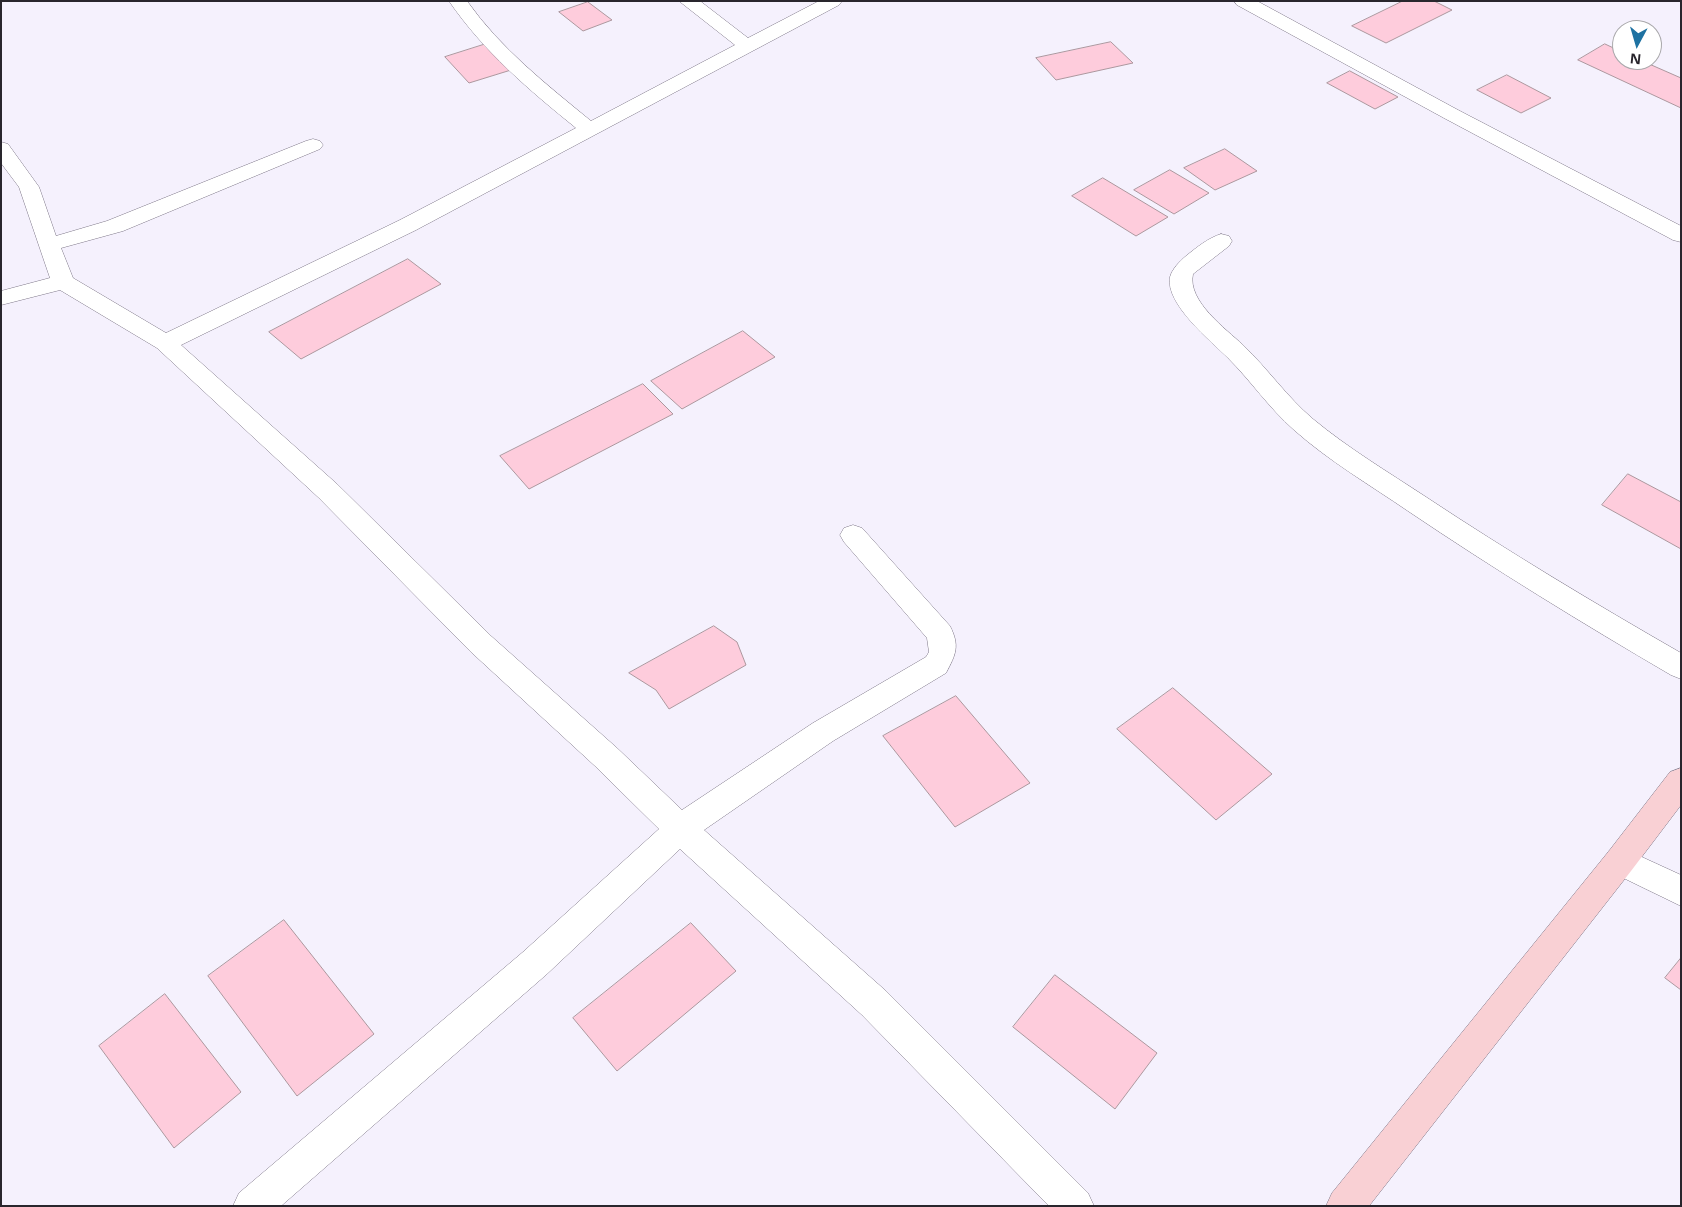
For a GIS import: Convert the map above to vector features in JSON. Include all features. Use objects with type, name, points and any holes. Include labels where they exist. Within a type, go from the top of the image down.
[{"type":"street","points":[[458,1],[473,24],[527,78],[590,130]]},
{"type":"street","points":[[688,1],[747,46]]},
{"type":"street","points":[[165,342],[408,226],[833,1]]},
{"type":"street","points":[[1243,1],[1451,114],[1681,235]]},
{"type":"street","points":[[49,245],[115,226],[314,145]]},
{"type":"street","points":[[1,148],[29,187],[63,282],[165,342],[328,491],[481,644],[606,756],[680,829],[874,1004],[1075,1206]]},
{"type":"street","points":[[1221,241],[1187,266],[1181,276],[1182,286],[1200,317],[1238,354],[1288,411],[1322,440],[1475,543],[1550,590],[1681,667]]},
{"type":"street","points":[[1,298],[63,282]]},
{"type":"street","points":[[252,1206],[535,963],[680,829],[823,732],[936,665],[943,652],[940,634],[853,534]]},
{"type":"street","points":[[1344,1206],[1620,861],[1681,781]]},
{"type":"street","points":[[1620,861],[1681,891]]},
{"type":"building","points":[[1403,1],[1434,1],[1452,10],[1386,43],[1352,26]]},
{"type":"building","points":[[588,2],[612,20],[583,31],[559,12]]},
{"type":"building","points":[[1111,42],[1133,63],[1056,80],[1036,58]]},
{"type":"building","points":[[486,44],[511,70],[469,83],[445,57]]},
{"type":"building","points":[[1605,44],[1612,47],[1612,70],[1662,70],[1681,78],[1681,108],[1578,60]]},
{"type":"building","points":[[1350,71],[1398,97],[1375,109],[1327,83]]},
{"type":"building","points":[[1507,75],[1551,98],[1521,113],[1477,90]]},
{"type":"building","points":[[1225,149],[1257,171],[1215,190],[1184,168]]},
{"type":"building","points":[[1170,170],[1209,193],[1174,214],[1134,190]]},
{"type":"building","points":[[1103,178],[1168,217],[1136,236],[1072,196]]},
{"type":"building","points":[[408,259],[441,284],[301,359],[269,332]]},
{"type":"building","points":[[743,331],[775,357],[682,409],[651,381]]},
{"type":"building","points":[[643,384],[673,414],[529,489],[500,456]]},
{"type":"building","points":[[1628,474],[1681,502],[1681,549],[1602,505]]},
{"type":"building","points":[[714,626],[737,642],[746,665],[669,709],[656,690],[629,673]]},
{"type":"building","points":[[1173,688],[1272,774],[1216,820],[1117,729]]},
{"type":"building","points":[[956,696],[1030,783],[955,827],[883,736]]},
{"type":"building","points":[[284,920],[374,1034],[297,1096],[208,976]]},
{"type":"building","points":[[691,923],[736,971],[617,1071],[573,1018]]},
{"type":"building","points":[[1681,958],[1681,990],[1665,978]]},
{"type":"building","points":[[1055,975],[1157,1053],[1115,1109],[1013,1027]]},
{"type":"building","points":[[165,994],[241,1092],[174,1148],[99,1046]]}]
